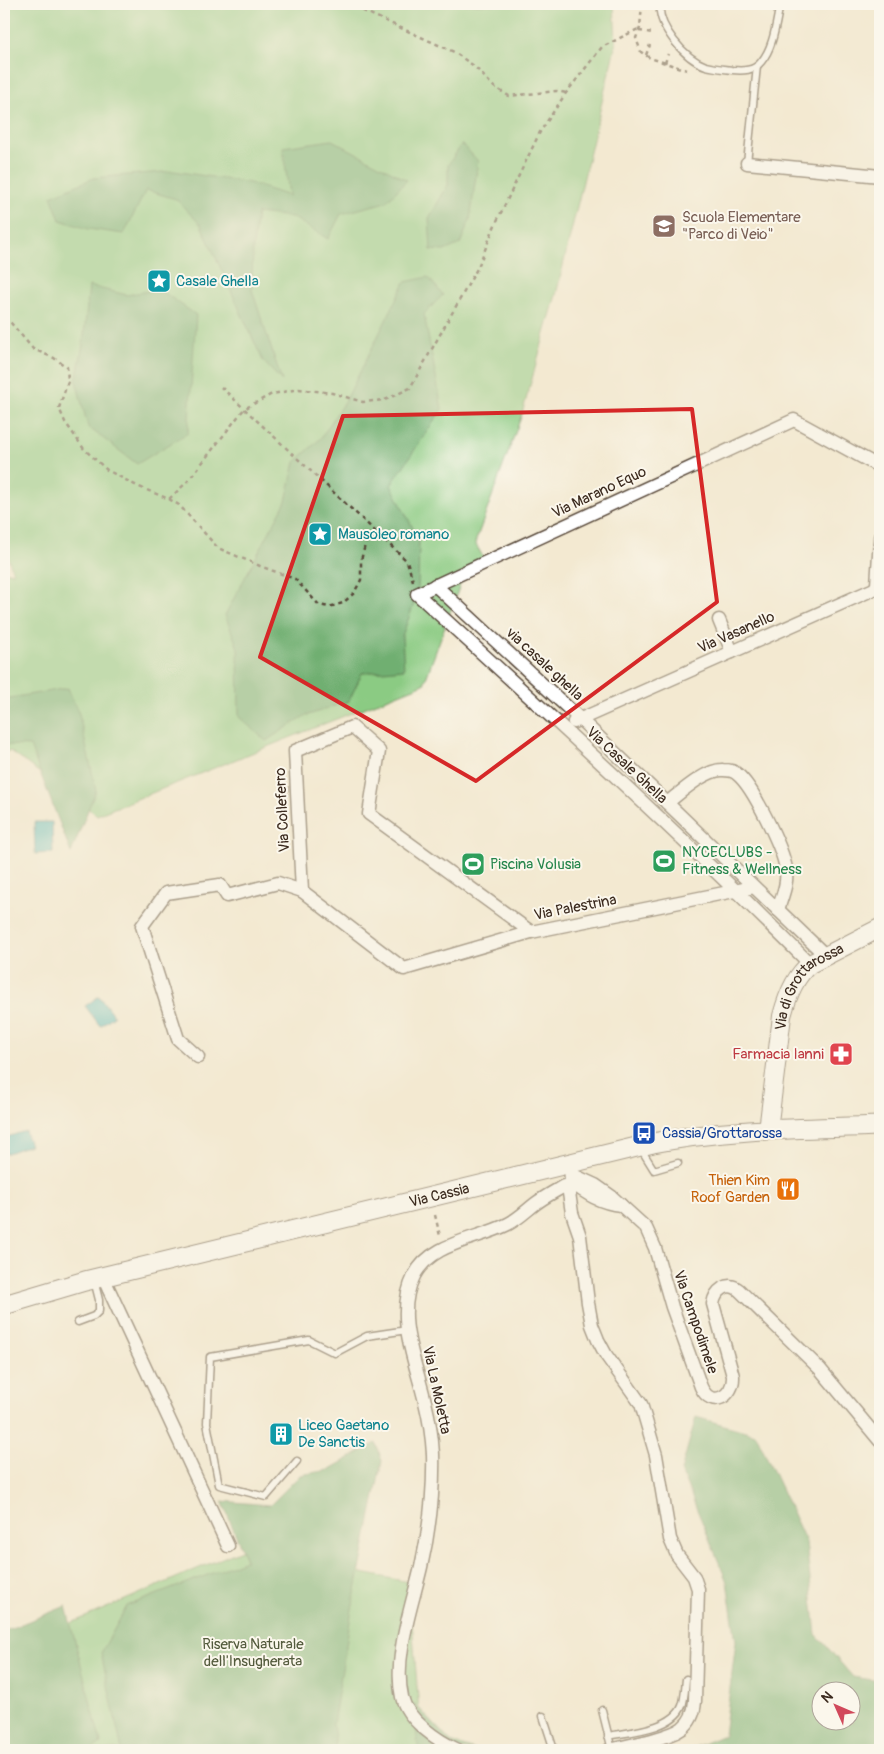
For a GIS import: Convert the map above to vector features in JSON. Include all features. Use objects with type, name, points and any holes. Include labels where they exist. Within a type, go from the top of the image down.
[{"type":"main road","name":"Via Cassia","points":[[4,1305],[98,1278],[550,1168],[569,1180],[638,1146],[682,1138],[768,1130],[880,1126]]},
{"type":"street","points":[[748,163],[880,176]]},
{"type":"street","name":"Via Marano Equo","points":[[417,594],[794,420],[880,467]]},
{"type":"street","name":"Via Vasanello","points":[[562,727],[875,588],[880,538]]},
{"type":"street","name":"via casale ghella","points":[[435,585],[580,719],[826,956]]},
{"type":"street","name":"Via Casale Ghella","points":[[417,594],[738,892],[810,964]]},
{"type":"street","points":[[719,620],[732,652]]},
{"type":"street","name":"Via Colleferro","points":[[302,891],[296,751],[352,727],[379,751],[369,814],[531,932]]},
{"type":"street","points":[[668,803],[706,775],[722,769],[735,772],[745,781],[770,827],[785,867],[787,882],[778,910]]},
{"type":"street","points":[[198,1057],[178,1039],[142,926],[166,893],[220,885],[227,896],[278,883],[302,891]]},
{"type":"street","name":"Via Palestrina","points":[[302,891],[404,969],[531,932],[738,892],[754,887]]},
{"type":"street","name":"Via di Grottarossa","points":[[768,1130],[782,1016],[794,985],[810,964],[880,928]]},
{"type":"street","points":[[569,1180],[572,1214],[580,1236],[592,1325],[606,1355],[636,1395],[643,1409],[656,1456],[670,1539],[678,1555],[694,1577],[698,1589],[695,1701],[692,1717],[675,1734],[610,1750]]},
{"type":"street","name":"Via Campodimele","points":[[569,1180],[606,1204],[621,1206],[646,1228],[653,1242],[672,1307],[701,1387],[706,1394],[713,1398],[720,1398],[727,1394],[733,1384],[733,1376],[713,1304],[715,1296],[722,1288],[733,1286],[820,1369],[880,1442]]},
{"type":"street","name":"Via La Moletta","points":[[458,1750],[440,1741],[416,1720],[404,1704],[401,1689],[401,1656],[425,1545],[432,1463],[432,1446],[426,1403],[407,1330],[407,1302],[414,1277],[426,1260],[443,1250],[510,1223],[569,1180]]},
{"type":"street","points":[[98,1278],[228,1546]]},
{"type":"lane","points":[[660,4],[660,14],[664,26],[692,59],[706,66],[744,70],[757,66],[769,49],[780,4]]},
{"type":"lane","points":[[748,163],[757,66]]},
{"type":"lane","points":[[638,1146],[654,1170],[678,1164]]},
{"type":"lane","points":[[78,1322],[94,1316],[99,1311],[98,1278]]},
{"type":"lane","points":[[297,1461],[266,1497],[218,1485],[207,1422],[210,1357],[310,1340],[335,1353],[367,1336],[407,1330]]},
{"type":"lane","points":[[608,1736],[652,1727],[665,1723],[675,1716],[682,1706],[686,1679]]},
{"type":"lane","points":[[602,1710],[610,1750]]},
{"type":"lane","points":[[543,1716],[554,1750]]},
{"type":"path","points":[[348,4],[454,52],[474,66],[494,86],[510,96],[558,91],[566,93]]},
{"type":"path","points":[[642,4],[636,38],[641,52],[665,64],[687,70]]},
{"type":"path","points":[[169,498],[188,481],[244,408],[272,394],[299,388],[332,393],[363,402],[386,400],[410,388],[478,267],[495,225],[540,132],[566,93],[602,47],[639,29],[653,33]]},
{"type":"path","points":[[646,55],[650,45]]},
{"type":"path","points":[[665,64],[668,54]]},
{"type":"path","points":[[4,318],[33,349],[54,358],[67,367],[68,381],[60,408],[65,422],[84,449],[107,470],[137,486],[169,498],[179,505],[218,548],[295,579],[319,605],[329,607],[343,603],[354,593],[360,580],[361,560],[364,549],[376,532]]},
{"type":"path","points":[[221,387],[407,561],[417,594]]},
{"type":"path","points":[[435,1215],[443,1250]]},
{"type":"highlighted area","points":[[692,409],[717,602],[476,781],[260,657],[343,416]]},
{"type":"green space","points":[[4,4],[614,4],[616,43],[556,295],[521,417],[475,543],[486,562],[465,571],[424,684],[97,815],[10,751],[4,752],[4,571],[13,573],[4,544]]},
{"type":"green space","points":[[332,140],[407,180],[386,202],[341,214],[328,239],[292,217],[257,213],[253,245],[252,290],[282,381],[263,361],[201,225],[176,199],[146,190],[124,234],[88,229],[60,220],[51,196],[94,178],[174,171],[250,183],[289,196],[283,147]]},
{"type":"green space","points":[[462,144],[478,161],[470,220],[460,244],[444,251],[431,250],[429,218],[448,185],[448,165]]},
{"type":"green space","points":[[428,277],[443,295],[424,314],[442,409],[391,485],[419,540],[418,593],[402,636],[404,669],[362,673],[349,701],[303,717],[266,741],[239,717],[238,648],[225,615],[286,501],[295,462],[321,438],[349,394],[405,282]]},
{"type":"green space","points":[[89,286],[127,295],[159,289],[196,315],[188,433],[137,464],[88,427],[76,381],[83,345]]},
{"type":"green space","points":[[68,688],[79,714],[96,790],[71,853],[30,746],[4,745],[4,699]]},
{"type":"green space","points":[[696,1417],[756,1434],[806,1542],[816,1634],[853,1677],[880,1681],[880,1750],[688,1750],[724,1735],[736,1641],[727,1582],[681,1471]]},
{"type":"green space","name":"Riserva Naturale dell'Insugherata","points":[[376,1443],[382,1461],[352,1609],[333,1724],[336,1750],[122,1750],[101,1653],[127,1606],[246,1560],[222,1501],[270,1505],[300,1475],[328,1470]]},
{"type":"green space","name":"Riserva Naturale dell'Insugherata","points":[[241,1550],[409,1582],[422,1750],[4,1750],[4,1652]]},
{"type":"green space","points":[[66,1606],[101,1743],[91,1750],[4,1750],[4,1631]]},
{"type":"green space","points":[[414,1703],[451,1742],[475,1750],[418,1750]]},
{"type":"water","points":[[34,822],[52,822],[53,853],[35,854]]},
{"type":"water","points":[[99,996],[114,1016],[100,1026],[85,1006]]},
{"type":"water","points":[[25,1131],[30,1145],[5,1154],[4,1138]]},
{"type":"place","name":"Scuola Elementare \"Parco di Veio\"","points":[[664,226]]},
{"type":"place","name":"Casale Ghella","points":[[159,281]]},
{"type":"place","name":"Mausoleo romano","points":[[320,534]]},
{"type":"place","name":"NYCECLUBS - Fitness & Wellness","points":[[664,861]]},
{"type":"place","name":"Piscina Volusia","points":[[473,864]]},
{"type":"place","name":"Farmacia Ianni","points":[[841,1054]]},
{"type":"place","name":"Cassia/Grottarossa","points":[[644,1133]]},
{"type":"place","name":"Thien Kim Roof Garden","points":[[788,1189]]},
{"type":"place","name":"Liceo Gaetano De Sanctis","points":[[281,1434]]}]
